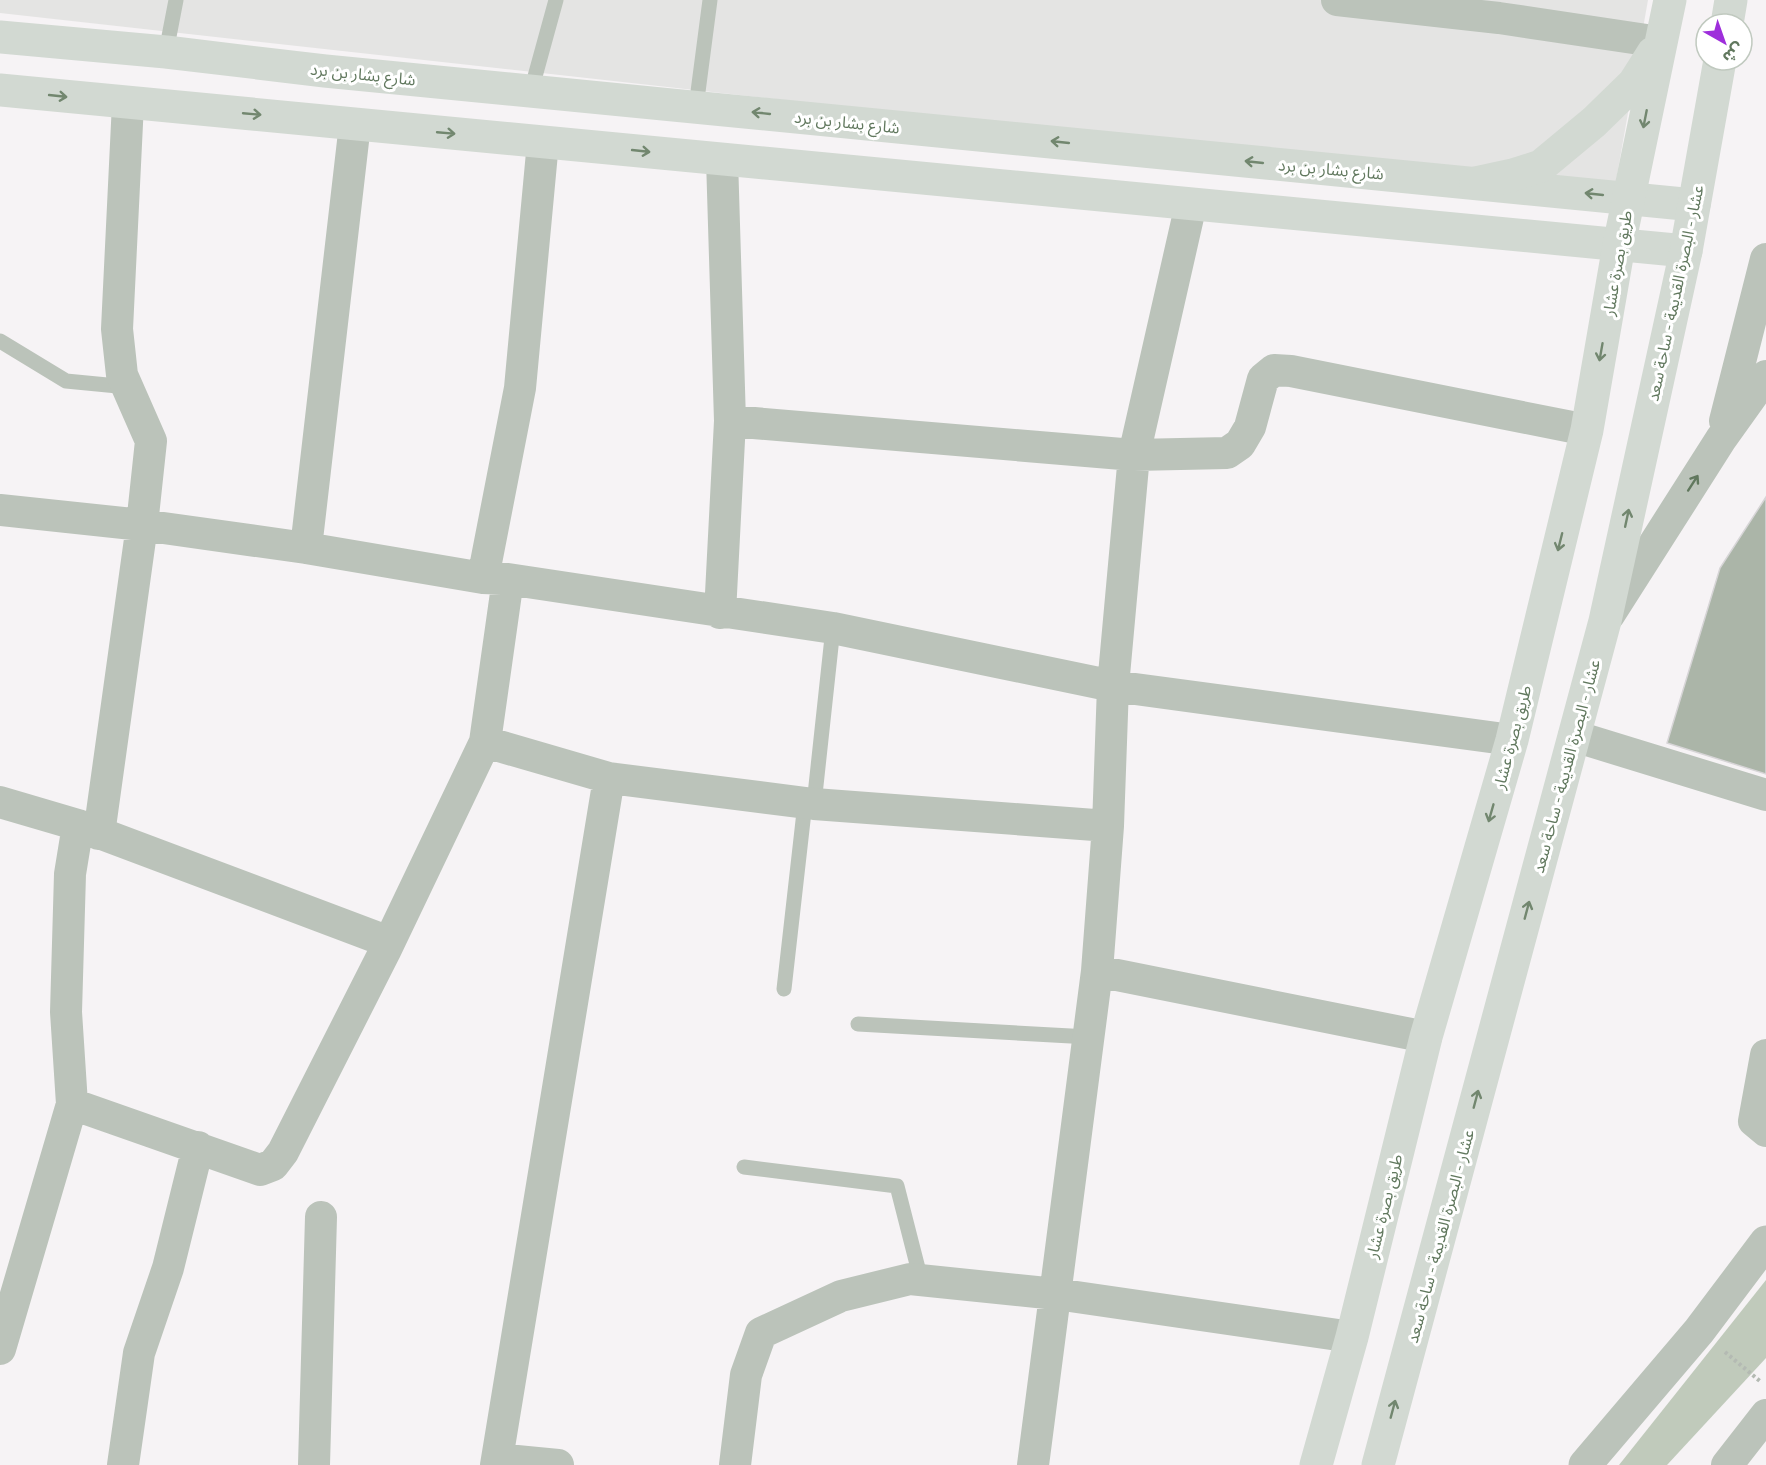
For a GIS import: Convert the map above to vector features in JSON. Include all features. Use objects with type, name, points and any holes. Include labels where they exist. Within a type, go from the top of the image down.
[{"type":"main road","name":"طريق بصرة عشار","points":[[1316,1465],[1352,1337],[1426,1037],[1512,740],[1587,430],[1619,245],[1670,0]]},
{"type":"main road","name":"شارع بشار بن برد","points":[[0,38],[166,52],[325,71],[1694,205]]},
{"type":"main road","points":[[1476,183],[1541,166],[1594,122],[1634,83],[1660,42]]},
{"type":"main road","name":"عشار - البصرة القديمة - ساحة سعد","points":[[1378,1465],[1605,621],[1686,251],[1718,72]]},
{"type":"main road","points":[[0,90],[1686,251]]},
{"type":"street","points":[[1338,0],[1499,18],[1660,42]]},
{"type":"street","points":[[0,1349],[72,1104],[66,1012],[69,874],[89,830],[142,525],[152,441],[122,375],[117,329],[128,102]]},
{"type":"street","points":[[306,548],[355,124]]},
{"type":"street","points":[[72,1104],[260,1170],[273,1165],[283,1152],[389,942],[485,742],[495,579],[520,388],[543,142]]},
{"type":"street","points":[[720,613],[730,421],[722,159]]},
{"type":"street","points":[[1033,1465],[1097,971],[1108,826],[1113,686],[1134,455],[1191,204]]},
{"type":"street","points":[[1721,440],[1766,259]]},
{"type":"street","points":[[730,421],[1134,455],[1227,453],[1240,444],[1250,427],[1263,379],[1274,370],[1291,371],[1587,430]]},
{"type":"street","points":[[1605,621],[1721,440],[1763,385]]},
{"type":"street","points":[[0,510],[142,525],[306,548],[495,579],[833,628],[1113,686],[1512,740]]},
{"type":"street","points":[[1574,736],[1766,795]]},
{"type":"street","points":[[485,742],[609,778],[810,804],[1108,826]]},
{"type":"street","points":[[558,1465],[497,1462],[609,778]]},
{"type":"street","points":[[0,802],[89,830],[389,942]]},
{"type":"street","points":[[1097,971],[1426,1037]]},
{"type":"street","points":[[1766,1055],[1754,1121],[1766,1131]]},
{"type":"street","points":[[123,1465],[140,1353],[168,1268],[198,1147]]},
{"type":"street","points":[[314,1465],[321,1217]]},
{"type":"street","points":[[1585,1465],[1699,1331],[1766,1242]]},
{"type":"street","points":[[735,1465],[746,1375],[760,1333],[841,1296],[910,1279],[1056,1294],[1352,1337]]},
{"type":"street","points":[[1727,1465],[1766,1414]]},
{"type":"lane","points":[[166,52],[176,0]]},
{"type":"lane","points":[[531,91],[555,0]]},
{"type":"lane","points":[[696,107],[710,0]]},
{"type":"lane","points":[[0,341],[66,381],[128,387]]},
{"type":"lane","points":[[784,989],[833,628]]},
{"type":"lane","points":[[858,1024],[1089,1037]]},
{"type":"lane","points":[[744,1167],[897,1186],[921,1280]]},
{"type":"path","points":[[1718,1346],[1766,1387]]},
{"type":"shaded area","points":[[0,0],[1648,0],[1614,192],[0,13]]},
{"type":"shaded area","points":[[1766,1280],[1766,1358],[1667,1465],[1619,1465]]},
{"type":"building","points":[[1766,497],[1766,774],[1667,743],[1720,568]]}]
